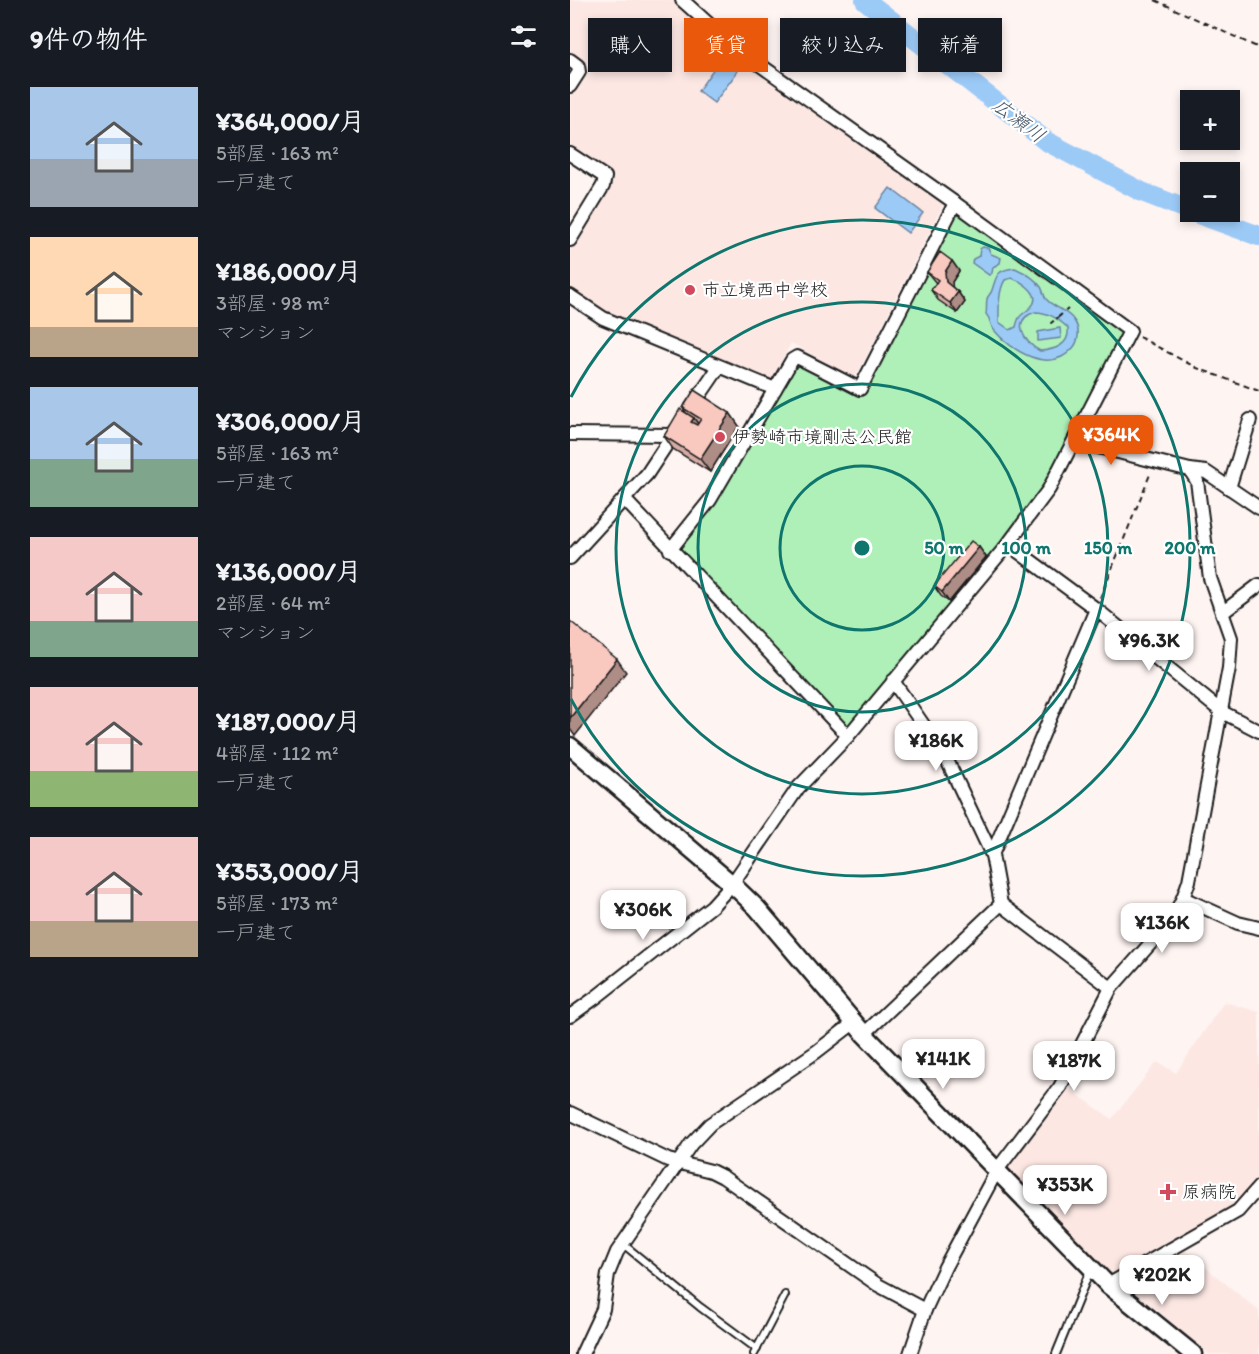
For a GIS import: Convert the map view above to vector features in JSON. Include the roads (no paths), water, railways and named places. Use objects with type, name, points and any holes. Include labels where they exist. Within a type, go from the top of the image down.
[{"type":"street","points":[[570,1016],[712,906],[732,884],[798,788],[848,736],[1008,544],[1049,489],[1130,331],[955,203],[732,45],[682,0]]},
{"type":"street","points":[[570,60],[578,66],[579,72],[570,86]]},
{"type":"street","points":[[570,154],[605,177],[603,186],[570,240]]},
{"type":"street","points":[[670,550],[710,500],[792,360],[797,357],[860,389],[955,203]]},
{"type":"street","points":[[570,296],[603,318],[775,389]]},
{"type":"street","points":[[570,558],[647,474],[719,367]]},
{"type":"street","points":[[1229,488],[1250,420]]},
{"type":"street","points":[[570,434],[673,435]]},
{"type":"street","points":[[1074,441],[1206,472],[1259,508]]},
{"type":"street","points":[[910,1354],[925,1310],[945,1267],[997,1170],[1060,1087],[1111,988],[1173,918],[1189,881],[1230,668],[1231,638],[1210,578],[1197,481],[1190,470]]},
{"type":"street","points":[[624,499],[848,736]]},
{"type":"street","points":[[1008,544],[1096,609],[1222,712],[1259,731]]},
{"type":"street","points":[[1222,613],[1259,585]]},
{"type":"street","points":[[992,855],[1096,609]]},
{"type":"street","points":[[893,681],[946,758],[992,855],[1001,904],[1111,988]]},
{"type":"street","points":[[570,747],[732,884],[757,908],[859,1028],[1108,1286],[1193,1354]]},
{"type":"street","points":[[1183,898],[1238,922],[1259,928]]},
{"type":"street","points":[[570,1346],[582,1354],[603,1309],[608,1274],[623,1244],[691,1144],[710,1124],[816,1052],[859,1028],[1001,904]]},
{"type":"street","points":[[570,1113],[641,1148],[723,1178],[878,1285],[925,1310]]},
{"type":"street","points":[[1108,1286],[1238,1211],[1259,1187]]},
{"type":"lane","points":[[623,1244],[756,1352],[785,1295]]},
{"type":"lane","points":[[1056,1354],[1091,1268]]},
{"type":"water","points":[[711,72],[737,72],[714,103],[698,91]]},
{"type":"water","points":[[890,188],[923,213],[908,233],[875,208]]},
{"type":"water","points":[[988,248],[991,254],[1001,258],[1000,263],[993,267],[989,275],[972,263],[973,259],[979,256],[980,249]]},
{"type":"water","points":[[1015,268],[1033,278],[1041,287],[1046,299],[1069,315],[1077,325],[1077,342],[1064,356],[1053,360],[1031,357],[1010,345],[992,328],[986,314],[987,299],[998,274]],"holes":[[[1012,278],[1026,286],[1035,298],[1031,307],[1020,317],[1016,327],[1010,330],[999,322],[999,306],[1003,284],[1005,280]],[[1035,312],[1045,313],[1068,328],[1067,339],[1060,346],[1040,351],[1025,337],[1022,331],[1023,320]]]},
{"type":"water","points":[[1060,328],[1061,338],[1038,341],[1038,332]]},
{"type":"waterway","name":"広瀬川","points":[[865,0],[1046,141],[1142,192],[1180,207]]},
{"type":"waterway","name":"広瀬川","points":[[1220,222],[1259,236]]},
{"type":"place","name":"市立境西中学校","points":[[690,290]]},
{"type":"place","name":"伊勢崎市境剛志公民館","points":[[720,437]]},
{"type":"place","name":"原病院","points":[[1168,1192]]}]
